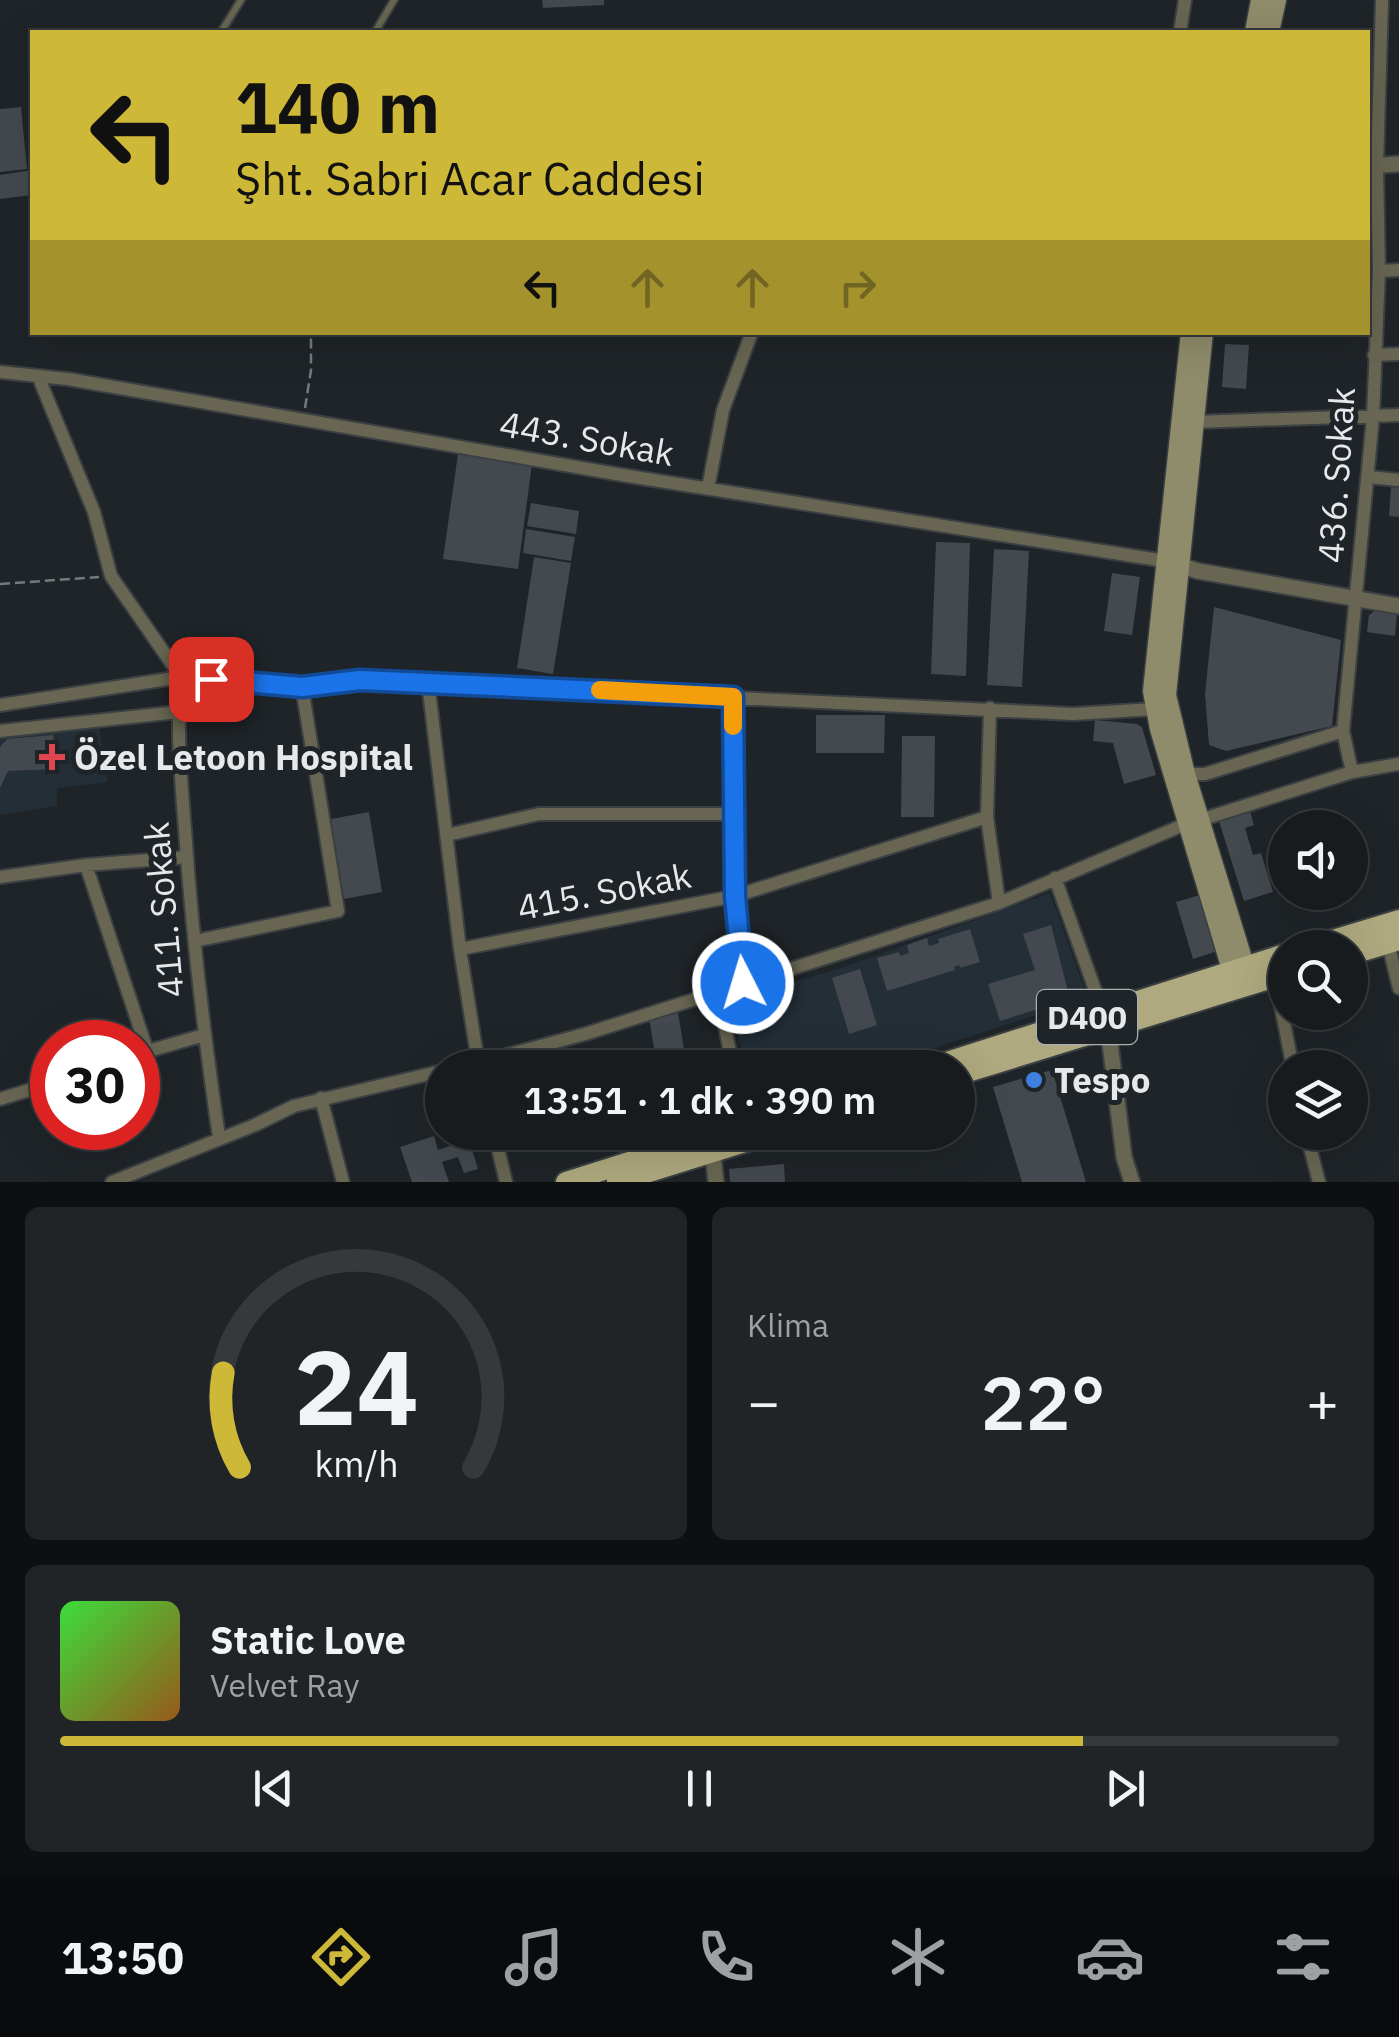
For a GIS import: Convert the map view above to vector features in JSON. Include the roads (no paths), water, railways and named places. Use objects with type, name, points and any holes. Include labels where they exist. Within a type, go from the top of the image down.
[{"type":"main road","points":[[1254,30],[1260,0]]},
{"type":"main road","points":[[1270,30],[1276,0]]},
{"type":"main road","points":[[1190,335],[1172,564],[1167,695],[1194,822]]},
{"type":"main road","points":[[1204,335],[1195,422],[1153,675],[1154,709],[1194,822],[1241,977]]},
{"type":"main road","points":[[1366,930],[1399,920]]},
{"type":"main road","points":[[1368,950],[1394,942]]},
{"type":"main road","points":[[1241,977],[1268,963]]},
{"type":"main road","points":[[1241,977],[1268,976]]},
{"type":"main road","name":"D400","points":[[975,1055],[1241,977]]},
{"type":"main road","name":"D400","points":[[975,1069],[1106,1019]]},
{"type":"main road","points":[[566,1182],[680,1150]]},
{"type":"main road","points":[[616,1182],[692,1150]]},
{"type":"street","points":[[1180,30],[1185,0]]},
{"type":"street","name":"436. Sokak","points":[[1352,772],[1342,731],[1374,416],[1379,272],[1372,166],[1382,52],[1382,0]]},
{"type":"street","points":[[1382,52],[1399,49]]},
{"type":"street","points":[[1372,166],[1399,164]]},
{"type":"street","points":[[1379,272],[1399,270]]},
{"type":"street","points":[[708,488],[723,410],[751,335]]},
{"type":"street","points":[[1374,355],[1399,354]]},
{"type":"street","name":"443. Sokak","points":[[0,372],[1172,564]]},
{"type":"street","points":[[38,376],[94,512],[111,576],[181,676]]},
{"type":"street","points":[[1195,422],[1399,415]]},
{"type":"street","points":[[1369,477],[1399,480]]},
{"type":"street","points":[[1172,564],[1399,606]]},
{"type":"street","points":[[0,705],[181,676],[302,687],[360,680],[428,682],[1073,714],[1154,709]]},
{"type":"street","name":"411. Sokak","points":[[181,676],[178,712],[187,856],[204,1035],[219,1137]]},
{"type":"street","points":[[428,682],[460,950],[477,1050]]},
{"type":"street","points":[[195,941],[338,911],[302,687]]},
{"type":"street","points":[[733,697],[735,896],[743,983]]},
{"type":"street","points":[[990,708],[987,817],[1000,903]]},
{"type":"street","points":[[0,731],[178,712]]},
{"type":"street","points":[[1186,774],[1205,774],[1342,731]]},
{"type":"street","points":[[527,1050],[1000,903],[1194,822],[1352,772],[1399,764]]},
{"type":"street","points":[[447,836],[540,814],[736,814]]},
{"type":"street","name":"415. Sokak","points":[[460,950],[735,896],[987,817]]},
{"type":"street","points":[[0,877],[187,856]]},
{"type":"street","points":[[86,865],[132,1020]]},
{"type":"street","points":[[1055,878],[1106,1019],[1124,1157],[1132,1182]]},
{"type":"street","points":[[1394,942],[1399,988]]},
{"type":"street","points":[[718,991],[729,1050]]},
{"type":"street","points":[[160,1047],[204,1035]]},
{"type":"street","points":[[112,1182],[294,1106],[425,1075]]},
{"type":"street","points":[[0,1099],[30,1090]]},
{"type":"street","points":[[322,1098],[343,1182]]},
{"type":"street","points":[[498,1150],[506,1182]]},
{"type":"street","points":[[716,1150],[716,1182]]},
{"type":"street","points":[[1311,1150],[1319,1182]]},
{"type":"lane","points":[[222,30],[241,0]]},
{"type":"lane","points":[[376,30],[394,0]]},
{"type":"place","name":"Özel Letoon Hospital","points":[[52,757]]},
{"type":"place","name":"Tespo","points":[[1034,1080]]}]
